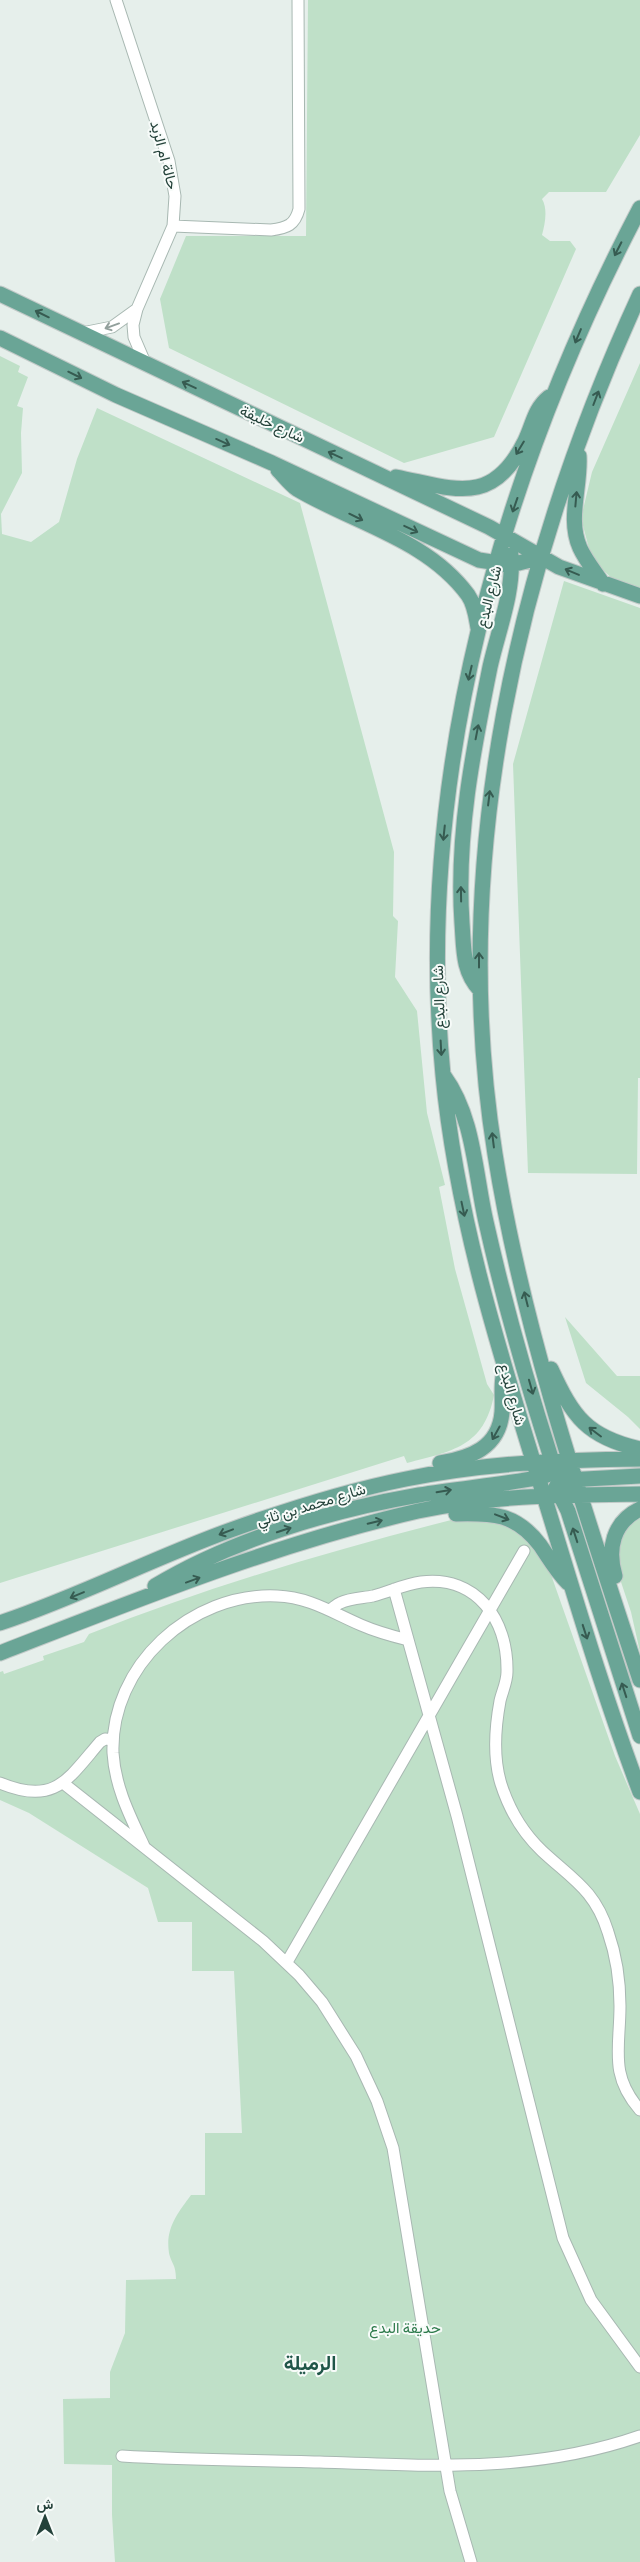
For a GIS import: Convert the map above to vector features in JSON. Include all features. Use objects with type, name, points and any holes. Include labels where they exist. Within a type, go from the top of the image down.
[{"type":"main road","points":[[480,990],[472,982],[465,964],[460,893],[461,853],[473,755],[504,564],[506,537],[554,393],[597,291],[640,208]]},
{"type":"main road","name":"شارع خليفة","points":[[0,294],[506,537],[559,567],[640,596]]},
{"type":"main road","name":"شارع البدع","points":[[640,294],[596,397],[579,444],[542,557],[509,689],[489,795],[481,886],[480,990],[484,1060],[494,1153],[507,1220],[538,1346],[570,1460],[543,1495],[570,1586],[640,1792]]},
{"type":"main road","points":[[0,338],[116,395],[272,463],[479,560],[504,564],[542,557]]},
{"type":"main road","points":[[379,475],[454,490],[482,485],[497,476],[511,464],[525,441],[538,408],[554,393]]},
{"type":"main road","points":[[579,444],[576,533],[580,547],[603,584]]},
{"type":"main road","points":[[272,463],[295,488],[408,544],[440,568],[469,596],[476,616],[479,637]]},
{"type":"main road","name":"شارع البدع","points":[[504,564],[479,637],[463,705],[441,860],[438,979],[443,1074],[449,1129],[467,1226],[532,1462],[580,1494],[640,1680]]},
{"type":"main road","points":[[443,1074],[454,1090],[467,1127],[486,1223],[556,1478],[640,1736]]},
{"type":"main road","points":[[538,1346],[580,1419],[602,1437],[640,1449]]},
{"type":"main road","points":[[407,1478],[429,1465],[472,1456],[494,1438],[501,1423],[502,1382],[505,1369]]},
{"type":"main road","points":[[570,1460],[640,1459]]},
{"type":"main road","name":"شارع محمد بن ثاني","points":[[0,1624],[40,1610],[226,1532],[354,1490],[407,1478],[532,1462]]},
{"type":"main road","points":[[129,1603],[162,1582],[215,1555],[307,1522],[417,1496],[556,1478],[640,1476]]},
{"type":"main road","points":[[580,1494],[640,1494]]},
{"type":"main road","points":[[0,1653],[129,1603],[326,1534],[419,1511],[543,1495]]},
{"type":"main road","points":[[626,1636],[623,1605],[612,1564],[611,1546],[621,1524],[640,1509]]},
{"type":"main road","points":[[419,1511],[445,1514],[485,1513],[508,1519],[532,1536],[552,1566],[570,1586]]},
{"type":"street","name":"حالة ام الزبد","points":[[116,0],[173,176],[176,196],[173,226],[137,309],[133,325],[134,337],[146,365]]},
{"type":"street","points":[[173,226],[272,230],[284,228],[297,218],[299,209],[298,0]]},
{"type":"street","name":"حالة ام الزبد","points":[[82,333],[112,328],[137,309]]},
{"type":"street","points":[[287,1962],[524,1551]]},
{"type":"street","points":[[331,1609],[345,1601],[426,1582],[448,1583],[479,1596],[490,1610],[504,1644],[507,1666],[496,1735],[497,1765],[501,1784],[511,1809],[525,1832],[542,1851],[580,1883],[602,1917],[612,1943],[619,1991],[618,2069],[626,2092],[640,2110]]},
{"type":"street","points":[[394,1590],[430,1717],[562,2238],[577,2273],[595,2307],[640,2367]]},
{"type":"street","points":[[144,1848],[121,1793],[115,1767],[113,1740],[121,1703],[137,1669],[154,1647],[185,1621],[223,1604],[263,1596],[303,1599],[331,1609],[377,1632],[408,1640]]},
{"type":"street","points":[[0,1783],[13,1788],[48,1789],[63,1783],[76,1773],[100,1742],[105,1739],[113,1740]]},
{"type":"street","points":[[63,1783],[287,1962],[322,2002],[337,2023],[362,2068],[384,2117],[396,2164],[446,2466],[456,2515],[471,2562]]},
{"type":"street","points":[[122,2456],[446,2466],[497,2465],[547,2459],[596,2449],[640,2436]]},
{"type":"green space","points":[[308,0],[640,0],[640,135],[606,192],[549,192],[542,199],[545,221],[542,235],[550,241],[570,241],[576,249],[494,437],[404,463],[169,348],[160,299],[186,236],[306,236]]},
{"type":"green space","points":[[0,356],[20,366],[18,372],[28,377],[17,406],[23,408],[21,433],[22,473],[1,514],[2,534],[31,542],[59,522],[77,459],[97,408],[300,503],[394,852],[393,916],[398,921],[395,977],[417,1011],[427,1113],[445,1185],[439,1187],[455,1269],[487,1384],[494,1395],[483,1426],[464,1444],[452,1450],[407,1463],[404,1456],[0,1583]]},
{"type":"green space","points":[[640,363],[640,589],[616,582],[592,560],[581,518],[592,472]]},
{"type":"green space","points":[[564,581],[640,608],[640,1078],[638,1078],[637,1174],[528,1173],[513,764]]},
{"type":"green space","points":[[565,1317],[617,1376],[640,1376],[640,1429],[586,1383]]},
{"type":"green space","points":[[640,1513],[640,1652],[631,1612],[617,1570],[615,1550],[630,1520]]},
{"type":"green space","name":"حديقة البدع","points":[[480,1517],[518,1530],[549,1569],[615,1756],[640,1814],[640,2562],[115,2562],[112,2515],[112,2465],[64,2464],[63,2399],[110,2398],[110,2372],[125,2333],[126,2280],[176,2279],[169,2253],[169,2236],[174,2221],[191,2195],[205,2195],[205,2133],[242,2133],[234,1971],[192,1971],[192,1922],[158,1922],[148,1888],[29,1813],[0,1800],[0,1672],[3,1671],[4,1674],[44,1660],[43,1656],[84,1642],[89,1634],[134,1617],[272,1570],[459,1518]]},
{"type":"district","name":"الرميلة","points":[[310,2363]]}]
